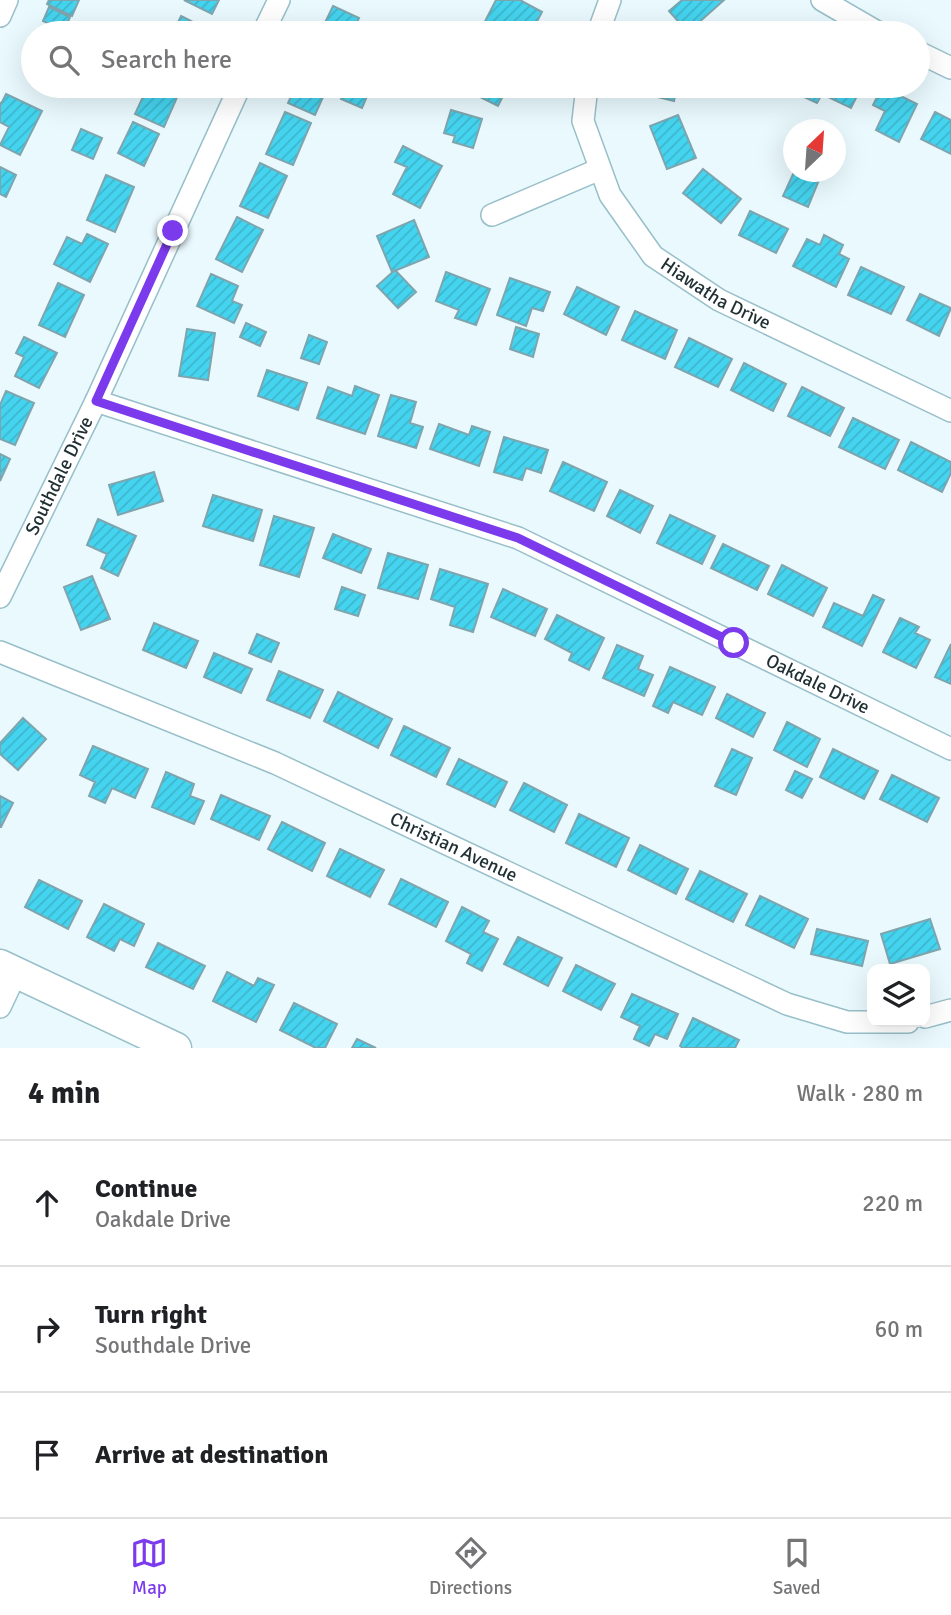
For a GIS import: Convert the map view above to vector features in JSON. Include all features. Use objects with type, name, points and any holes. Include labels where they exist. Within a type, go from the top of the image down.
[{"type":"street","points":[[0,16],[7,0]]},
{"type":"street","points":[[269,21],[279,0]]},
{"type":"street","points":[[602,21],[610,0]]},
{"type":"street","points":[[822,0],[858,21]]},
{"type":"street","points":[[930,58],[951,68]]},
{"type":"street","name":"Southdale Drive","points":[[0,597],[96,401],[235,98]]},
{"type":"street","name":"Hiawatha Drive","points":[[586,98],[583,121],[610,195],[653,256],[719,300],[951,411]]},
{"type":"street","points":[[492,215],[600,169]]},
{"type":"street","name":"Oakdale Drive","points":[[96,401],[518,538],[951,749]]},
{"type":"street","name":"Christian Avenue","points":[[0,652],[275,763],[787,1004],[847,1022],[867,1022]]},
{"type":"street","points":[[0,1007],[8,969],[176,1048]]},
{"type":"street","points":[[930,1016],[951,1010]]},
{"type":"building","points":[[49,0],[79,0],[72,16],[47,4]]},
{"type":"building","points":[[184,0],[219,0],[212,14]]},
{"type":"building","points":[[496,0],[520,0],[542,12],[537,21],[485,21]]},
{"type":"building","points":[[682,0],[724,0],[700,21],[678,21],[669,11]]},
{"type":"building","points":[[333,6],[359,18],[358,21],[326,21]]},
{"type":"building","points":[[49,7],[70,17],[68,21],[43,21]]},
{"type":"building","points":[[181,16],[191,21],[179,21]]},
{"type":"building","points":[[6,94],[42,111],[20,155],[0,145],[9,127],[0,122],[0,103]]},
{"type":"building","points":[[142,98],[177,98],[164,127],[135,114]]},
{"type":"building","points":[[290,98],[323,98],[315,115],[288,103]]},
{"type":"building","points":[[341,98],[366,98],[362,108]]},
{"type":"building","points":[[482,98],[502,98],[498,106]]},
{"type":"building","points":[[806,98],[820,98],[817,103]]},
{"type":"building","points":[[830,98],[856,98],[851,108]]},
{"type":"building","points":[[876,98],[905,98],[917,104],[899,142],[876,130],[885,111],[873,105]]},
{"type":"building","points":[[451,110],[482,119],[473,148],[453,142],[455,136],[444,133]]},
{"type":"building","points":[[285,112],[311,123],[293,165],[266,154]]},
{"type":"building","points":[[935,112],[951,120],[951,154],[921,139]]},
{"type":"building","points":[[678,115],[696,158],[667,169],[650,126]]},
{"type":"building","points":[[133,122],[159,134],[144,166],[118,153]]},
{"type":"building","points":[[81,129],[102,138],[93,159],[72,150]]},
{"type":"building","points":[[403,146],[442,166],[420,208],[393,194],[407,167],[395,162]]},
{"type":"building","points":[[260,163],[287,176],[268,218],[240,206]]},
{"type":"building","points":[[0,167],[16,175],[6,197],[0,194]]},
{"type":"building","points":[[703,169],[741,199],[721,223],[683,193]]},
{"type":"building","points":[[106,175],[134,187],[115,232],[87,220]]},
{"type":"building","points":[[789,182],[818,182],[808,207],[783,196]]},
{"type":"building","points":[[750,211],[788,229],[776,253],[739,235]]},
{"type":"building","points":[[237,217],[263,230],[242,272],[216,259]]},
{"type":"building","points":[[414,220],[429,257],[392,272],[377,236]]},
{"type":"building","points":[[87,234],[108,244],[90,282],[54,264],[67,237],[82,244]]},
{"type":"building","points":[[824,235],[843,245],[839,254],[849,259],[836,287],[793,266],[807,239],[820,245]]},
{"type":"building","points":[[861,267],[904,287],[891,314],[848,295]]},
{"type":"building","points":[[395,270],[416,292],[398,308],[377,286]]},
{"type":"building","points":[[446,272],[490,289],[476,325],[455,318],[459,310],[436,301]]},
{"type":"building","points":[[211,274],[238,286],[232,301],[242,305],[234,323],[197,306]]},
{"type":"building","points":[[510,278],[550,292],[543,311],[532,308],[526,326],[497,315]]},
{"type":"building","points":[[58,283],[84,295],[65,337],[39,325]]},
{"type":"building","points":[[577,287],[619,307],[606,335],[564,314]]},
{"type":"building","points":[[920,294],[951,308],[939,336],[907,320]]},
{"type":"building","points":[[635,311],[677,330],[665,359],[622,340]]},
{"type":"building","points":[[246,323],[266,332],[260,346],[240,337]]},
{"type":"building","points":[[516,327],[539,334],[533,357],[510,349]]},
{"type":"building","points":[[187,329],[215,333],[208,380],[179,376]]},
{"type":"building","points":[[309,335],[327,342],[319,364],[301,358]]},
{"type":"building","points":[[24,337],[57,353],[39,388],[15,376],[24,357],[16,353]]},
{"type":"building","points":[[689,338],[732,359],[718,387],[675,367]]},
{"type":"building","points":[[744,363],[786,384],[773,411],[731,390]]},
{"type":"building","points":[[267,370],[307,383],[298,410],[258,396]]},
{"type":"building","points":[[355,386],[379,395],[365,434],[317,418],[328,387],[352,396]]},
{"type":"building","points":[[802,387],[844,408],[830,436],[788,416]]},
{"type":"building","points":[[6,391],[34,403],[15,445],[0,439],[0,405]]},
{"type":"building","points":[[391,395],[416,402],[410,423],[423,427],[416,448],[378,436]]},
{"type":"building","points":[[853,418],[899,440],[885,469],[839,447]]},
{"type":"building","points":[[439,424],[469,435],[472,426],[490,432],[479,466],[430,449]]},
{"type":"building","points":[[504,437],[548,450],[541,473],[526,468],[522,480],[494,472]]},
{"type":"building","points":[[911,442],[951,462],[951,473],[942,492],[898,470]]},
{"type":"building","points":[[0,454],[10,459],[0,481]]},
{"type":"building","points":[[563,462],[607,482],[594,511],[550,491]]},
{"type":"building","points":[[154,472],[163,501],[118,515],[109,485]]},
{"type":"building","points":[[620,490],[653,506],[640,533],[607,516]]},
{"type":"building","points":[[213,495],[262,510],[253,541],[203,526]]},
{"type":"building","points":[[670,515],[715,536],[702,564],[657,543]]},
{"type":"building","points":[[274,516],[314,528],[299,577],[260,565]]},
{"type":"building","points":[[98,519],[136,536],[118,576],[101,568],[107,554],[87,545]]},
{"type":"building","points":[[333,534],[371,549],[361,573],[323,558]]},
{"type":"building","points":[[723,544],[769,566],[757,590],[711,568]]},
{"type":"building","points":[[388,553],[428,565],[418,599],[378,588]]},
{"type":"building","points":[[782,565],[827,588],[813,616],[768,594]]},
{"type":"building","points":[[440,569],[488,584],[473,632],[450,625],[455,607],[431,599]]},
{"type":"building","points":[[92,576],[110,619],[81,630],[64,587]]},
{"type":"building","points":[[342,587],[365,595],[358,616],[335,609]]},
{"type":"building","points":[[503,589],[547,609],[535,636],[491,617]]},
{"type":"building","points":[[873,595],[884,600],[862,646],[823,627],[834,603],[863,616]]},
{"type":"building","points":[[557,615],[604,638],[589,670],[569,660],[572,653],[545,639]]},
{"type":"building","points":[[900,618],[919,627],[915,633],[930,640],[916,668],[883,652]]},
{"type":"building","points":[[154,623],[198,641],[186,668],[143,650]]},
{"type":"building","points":[[257,634],[279,643],[271,662],[249,653]]},
{"type":"building","points":[[951,644],[951,684],[935,677]]},
{"type":"building","points":[[617,645],[643,656],[638,669],[653,675],[644,696],[603,678]]},
{"type":"building","points":[[214,653],[252,669],[241,693],[204,677]]},
{"type":"building","points":[[670,667],[715,687],[702,715],[673,702],[668,713],[653,706]]},
{"type":"building","points":[[279,671],[323,690],[310,718],[267,700]]},
{"type":"building","points":[[338,692],[392,719],[378,748],[324,721]]},
{"type":"building","points":[[727,694],[765,713],[753,737],[716,718]]},
{"type":"building","points":[[23,718],[46,739],[18,770],[0,754],[0,743]]},
{"type":"building","points":[[787,722],[820,739],[807,767],[774,750]]},
{"type":"building","points":[[404,726],[450,748],[436,777],[391,755]]},
{"type":"building","points":[[93,746],[148,769],[135,798],[112,788],[105,803],[89,796],[95,782],[80,775]]},
{"type":"building","points":[[732,749],[752,758],[736,795],[715,786]]},
{"type":"building","points":[[833,749],[878,771],[864,799],[820,777]]},
{"type":"building","points":[[459,759],[507,782],[495,807],[447,784]]},
{"type":"building","points":[[795,771],[812,779],[802,798],[786,790]]},
{"type":"building","points":[[166,772],[194,784],[190,796],[204,801],[194,824],[152,807]]},
{"type":"building","points":[[892,775],[939,798],[927,822],[880,799]]},
{"type":"building","points":[[524,783],[567,805],[554,832],[510,810]]},
{"type":"building","points":[[221,795],[270,816],[259,840],[211,819]]},
{"type":"building","points":[[0,796],[13,803],[1,827],[0,827]]},
{"type":"building","points":[[579,814],[629,838],[616,867],[566,843]]},
{"type":"building","points":[[282,822],[325,843],[312,871],[268,849]]},
{"type":"building","points":[[640,845],[688,869],[676,894],[628,870]]},
{"type":"building","points":[[340,849],[384,870],[370,897],[327,876]]},
{"type":"building","points":[[700,871],[747,894],[733,922],[686,899]]},
{"type":"building","points":[[401,879],[448,902],[436,927],[389,904]]},
{"type":"building","points":[[39,880],[82,901],[68,929],[25,907]]},
{"type":"building","points":[[760,896],[808,919],[794,948],[746,925]]},
{"type":"building","points":[[104,904],[144,924],[134,946],[120,939],[114,951],[87,937]]},
{"type":"building","points":[[462,907],[489,921],[483,932],[498,939],[482,971],[467,963],[471,954],[446,941]]},
{"type":"building","points":[[930,919],[940,949],[890,964],[881,934]]},
{"type":"building","points":[[817,929],[868,941],[862,966],[811,954]]},
{"type":"building","points":[[518,937],[562,958],[548,986],[504,964]]},
{"type":"building","points":[[158,943],[205,966],[193,989],[146,967]]},
{"type":"building","points":[[576,965],[615,984],[601,1010],[563,991]]},
{"type":"building","points":[[227,972],[254,986],[258,978],[274,985],[256,1022],[213,1001]]},
{"type":"building","points":[[632,994],[678,1014],[667,1039],[655,1034],[649,1046],[634,1039],[640,1026],[621,1017]]},
{"type":"building","points":[[294,1003],[337,1024],[325,1048],[316,1048],[280,1030]]},
{"type":"building","points":[[693,1018],[739,1040],[735,1048],[680,1046]]},
{"type":"building","points":[[357,1039],[376,1048],[352,1048]]},
{"type":"route","points":[[173,231],[96,401],[518,538],[734,643]]}]
